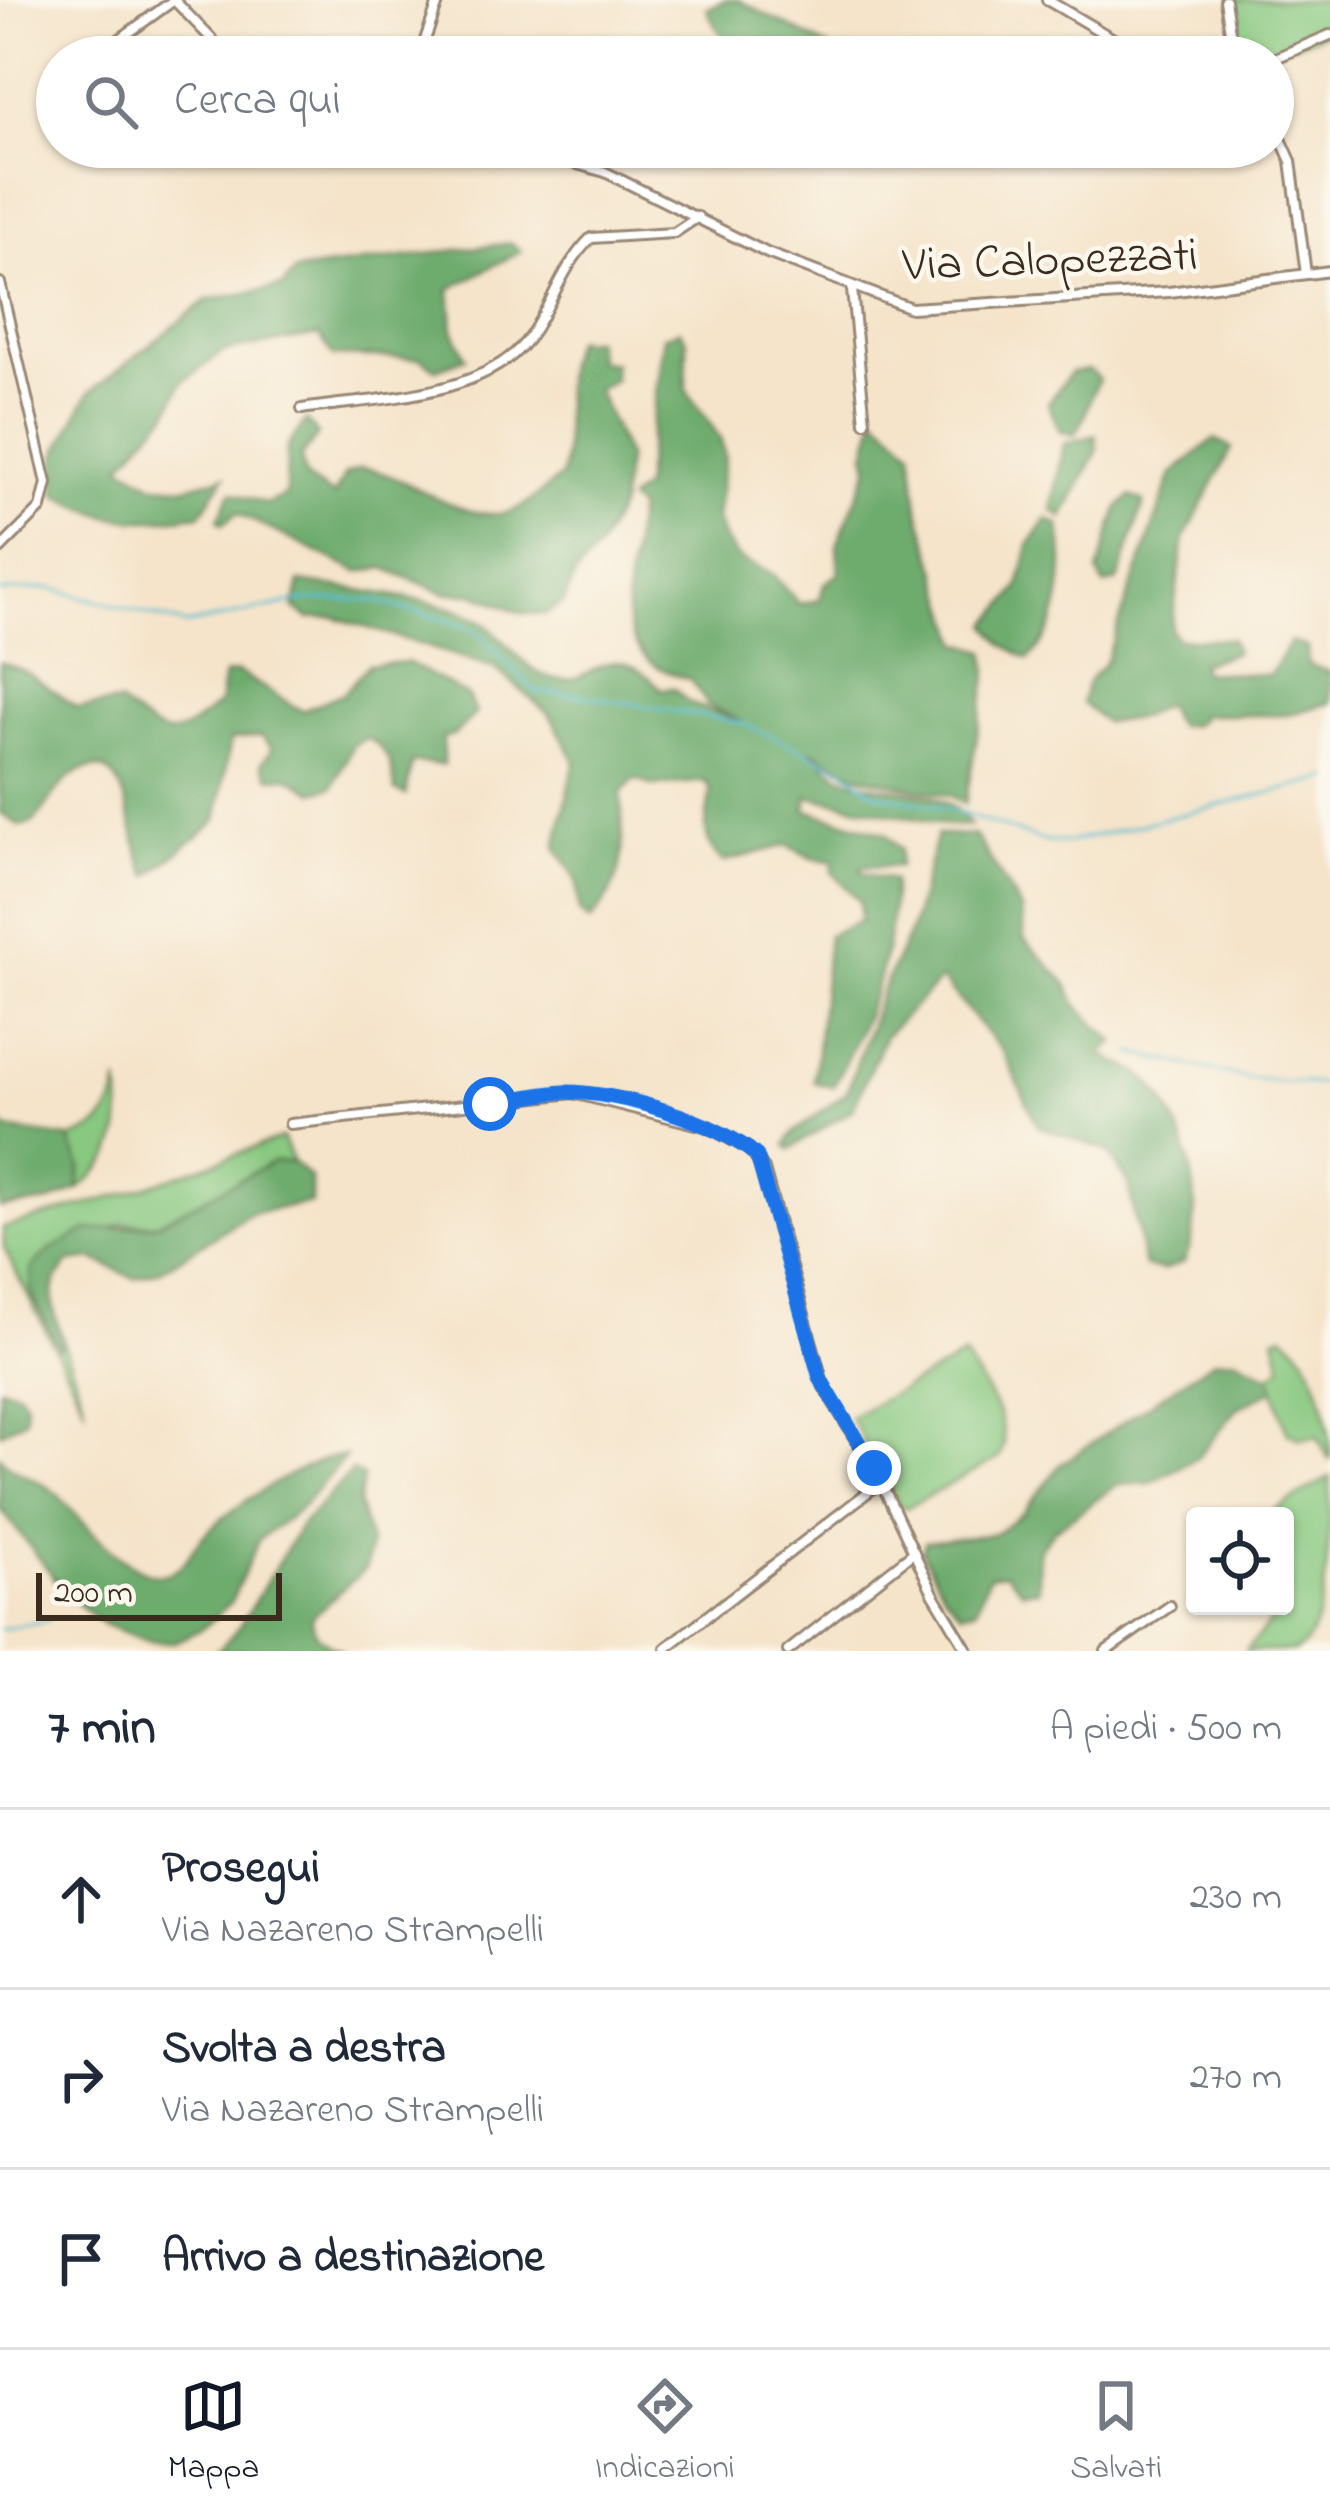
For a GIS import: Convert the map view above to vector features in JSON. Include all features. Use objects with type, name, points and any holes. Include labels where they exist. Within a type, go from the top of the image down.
[{"type":"street","points":[[124,36],[174,0],[209,36]]},
{"type":"street","points":[[426,36],[439,0]]},
{"type":"street","points":[[1047,0],[1108,36]]},
{"type":"street","points":[[1225,0],[1231,36]]},
{"type":"street","points":[[1294,50],[1330,35]]},
{"type":"street","name":"Via Calopezzati","points":[[591,168],[853,290],[923,309],[1149,293],[1330,271]]},
{"type":"street","points":[[1292,168],[1306,274]]},
{"type":"street","points":[[302,409],[439,386],[492,368],[526,341],[568,262],[591,238],[680,232],[698,217]]},
{"type":"street","points":[[0,284],[46,483],[41,508],[0,549]]},
{"type":"street","points":[[853,290],[865,422]]},
{"type":"street","points":[[290,1124],[569,1092],[682,1117],[740,1143],[764,1169],[824,1387],[881,1482],[968,1651]]},
{"type":"street","points":[[665,1648],[881,1482]]},
{"type":"street","points":[[788,1651],[914,1552]]},
{"type":"street","points":[[1106,1651],[1170,1606]]},
{"type":"green space","points":[[725,0],[738,0],[807,36],[724,36],[707,9]]},
{"type":"green space","points":[[1232,0],[1330,0],[1330,31],[1294,44],[1294,36],[1236,36]]},
{"type":"green space","points":[[511,243],[521,251],[450,289],[453,330],[466,358],[436,369],[420,358],[333,356],[319,335],[224,351],[183,381],[167,414],[121,465],[154,485],[187,487],[225,476],[200,515],[110,517],[56,495],[56,455],[89,393],[207,300],[282,287],[296,271]]},
{"type":"green space","points":[[680,330],[687,341],[686,390],[720,438],[725,456],[716,516],[723,538],[739,559],[771,573],[800,604],[819,600],[825,583],[839,574],[837,545],[869,467],[866,453],[876,416],[912,450],[918,508],[960,643],[986,651],[988,673],[965,804],[951,796],[858,776],[811,750],[843,777],[930,796],[945,802],[970,825],[950,826],[808,796],[806,810],[885,833],[900,849],[899,866],[861,867],[862,873],[893,880],[889,935],[867,1012],[833,1087],[814,1082],[828,935],[860,921],[860,902],[832,872],[834,862],[812,858],[787,845],[723,862],[707,838],[711,791],[705,781],[653,786],[636,779],[621,792],[617,875],[590,921],[579,912],[577,881],[556,847],[575,761],[550,715],[495,668],[334,617],[309,619],[294,608],[300,582],[444,606],[481,621],[545,676],[576,678],[612,662],[625,663],[661,689],[673,688],[689,703],[743,722],[708,705],[690,679],[661,669],[642,653],[631,634],[627,612],[637,509],[628,500],[643,488],[664,336]]},
{"type":"green space","points":[[594,339],[598,361],[614,363],[614,380],[597,389],[627,458],[620,506],[599,547],[575,575],[564,602],[545,614],[522,613],[475,594],[444,593],[385,568],[358,572],[237,513],[223,524],[218,520],[231,492],[267,504],[286,495],[287,447],[306,420],[318,435],[301,457],[305,477],[334,496],[345,475],[360,468],[470,511],[513,510],[562,476],[568,355],[574,340]]},
{"type":"green space","points":[[1090,370],[1099,380],[1082,422],[1074,435],[1060,431],[1048,403],[1071,372]]},
{"type":"green space","points":[[1096,435],[1097,452],[1063,517],[1052,510],[1064,444]]},
{"type":"green space","points":[[1214,439],[1232,448],[1184,539],[1171,630],[1178,639],[1231,639],[1236,652],[1200,664],[1203,672],[1270,675],[1290,642],[1307,647],[1308,665],[1330,672],[1330,703],[1287,715],[1203,715],[1194,725],[1177,726],[1165,705],[1142,717],[1105,723],[1082,703],[1087,683],[1105,663],[1172,474]]},
{"type":"green space","points":[[1131,496],[1144,502],[1118,581],[1104,585],[1098,572],[1118,508]]},
{"type":"green space","points":[[1047,519],[1059,525],[1060,597],[1049,631],[1028,659],[1003,644],[988,625],[1019,588],[1029,545]]},
{"type":"green space","points":[[0,662],[25,671],[77,708],[119,703],[170,733],[190,726],[219,704],[224,675],[238,672],[302,711],[344,693],[368,665],[407,662],[467,695],[476,713],[454,735],[443,737],[443,765],[412,762],[406,795],[395,791],[388,760],[367,738],[353,745],[333,787],[314,792],[289,777],[269,777],[262,763],[272,749],[262,736],[231,739],[217,820],[149,876],[125,800],[108,771],[94,767],[75,774],[32,823],[20,826],[0,813]]},
{"type":"green space","points":[[937,835],[975,835],[1021,909],[1024,939],[1067,984],[1077,1006],[1115,1042],[1102,1054],[1146,1079],[1164,1102],[1191,1169],[1194,1218],[1184,1262],[1163,1270],[1144,1266],[1128,1182],[1106,1150],[1038,1126],[1004,1053],[941,979],[885,1036],[852,1110],[790,1149],[786,1145],[792,1134],[847,1092],[881,993],[911,929]]},
{"type":"green space","points":[[119,1081],[121,1115],[116,1142],[103,1166],[78,1189],[81,1166],[69,1139],[104,1119]]},
{"type":"green space","points":[[0,1121],[5,1129],[69,1138],[81,1166],[78,1189],[50,1202],[0,1208]]},
{"type":"green space","points":[[282,1138],[293,1162],[273,1162],[156,1224],[123,1223],[32,1268],[86,1410],[4,1248],[3,1228],[131,1192]]},
{"type":"green space","points":[[273,1162],[293,1162],[311,1179],[311,1203],[251,1213],[161,1270],[134,1278],[92,1259],[69,1262],[53,1291],[63,1341],[59,1348],[31,1292],[32,1268],[49,1251],[85,1231],[156,1224]]},
{"type":"green space","points":[[1283,1334],[1314,1374],[1325,1409],[1330,1461],[1317,1436],[1300,1439],[1287,1432],[1270,1376],[1282,1366],[1275,1337]]},
{"type":"green space","points":[[964,1356],[1000,1418],[1003,1445],[999,1458],[906,1508],[899,1505],[850,1417]]},
{"type":"green space","points":[[1236,1358],[1270,1376],[1275,1389],[1238,1408],[1197,1458],[1149,1483],[1117,1485],[1055,1529],[1039,1549],[1038,1590],[1022,1591],[1006,1573],[989,1575],[976,1609],[961,1612],[943,1592],[922,1552],[925,1542],[995,1534],[1022,1514],[1060,1465],[1214,1360]]},
{"type":"green space","points":[[0,1387],[18,1391],[26,1402],[25,1419],[0,1433]]},
{"type":"green space","points":[[0,1456],[52,1490],[124,1559],[139,1569],[167,1574],[178,1569],[210,1530],[245,1502],[310,1465],[346,1456],[299,1510],[259,1539],[231,1602],[202,1629],[175,1642],[148,1641],[103,1624],[69,1597],[0,1508]]},
{"type":"green space","points":[[352,1471],[363,1477],[358,1503],[370,1544],[366,1568],[312,1617],[317,1634],[342,1651],[217,1651],[238,1629],[300,1526]]},
{"type":"green space","points":[[1330,1477],[1321,1602],[1306,1642],[1294,1651],[1246,1651],[1272,1615],[1294,1615],[1294,1507],[1280,1507]]},
{"type":"waterway","points":[[0,592],[50,588],[187,625],[304,600],[373,600],[472,628],[536,692],[581,695],[742,723],[843,769],[874,793],[948,809],[1047,842],[1070,842],[1330,778]]},
{"type":"waterway","points":[[1132,1053],[1246,1078],[1330,1085]]},
{"type":"waterway","points":[[0,1629],[49,1620]]},
{"type":"route","points":[[490,1104],[554,1093],[591,1096],[696,1122],[757,1156],[820,1378],[832,1405],[874,1468]]}]
